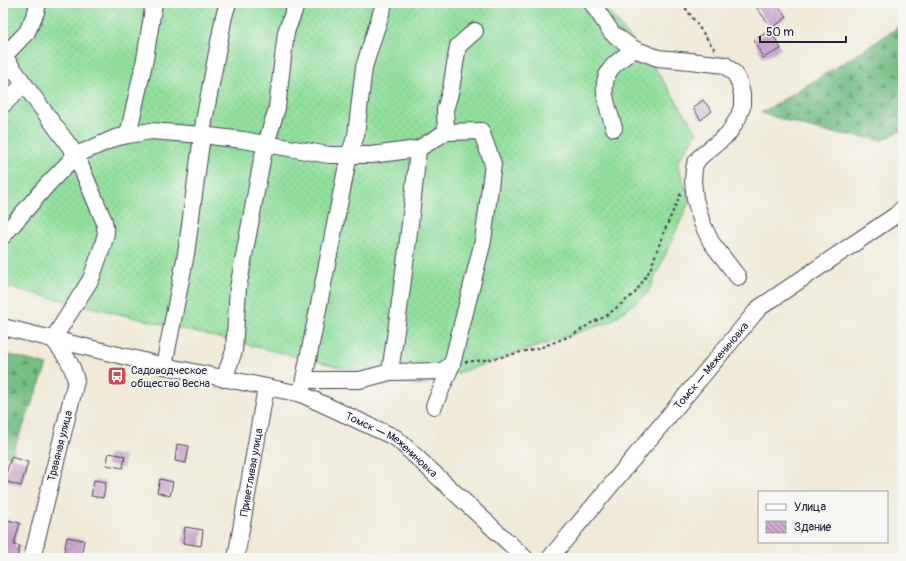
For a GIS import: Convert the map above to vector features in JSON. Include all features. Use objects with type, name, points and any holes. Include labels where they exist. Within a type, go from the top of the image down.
[{"type":"street","points":[[38,3],[36,12],[27,32],[4,55],[76,156],[104,221],[106,233],[91,279],[53,339]]},
{"type":"street","points":[[128,135],[145,59],[154,3]]},
{"type":"street","points":[[164,366],[186,254],[202,135],[224,16],[228,3]]},
{"type":"street","points":[[224,378],[234,351],[238,288],[266,144],[277,108],[286,32],[297,3]]},
{"type":"street","points":[[592,3],[612,33],[634,49],[658,58],[725,65],[735,74],[742,94],[742,107],[738,118],[728,134],[700,157],[695,164],[693,181],[695,199],[702,223],[712,242],[738,277]]},
{"type":"street","points":[[302,387],[349,155],[356,136],[364,67],[384,4]]},
{"type":"street","points":[[446,132],[445,110],[451,89],[458,46],[475,31]]},
{"type":"street","points":[[614,128],[604,84],[610,70],[634,49]]},
{"type":"street","points":[[3,105],[24,84]]},
{"type":"street","points":[[3,236],[47,185],[76,156],[115,138],[128,135],[151,131],[202,135],[243,140],[330,155],[371,155],[418,149],[446,132],[482,131],[493,164],[483,241],[452,364],[434,406]]},
{"type":"street","points":[[390,372],[413,208],[418,149]]},
{"type":"street","name":"Томск — Межениновка","points":[[550,558],[759,308],[903,208]]},
{"type":"street","points":[[3,328],[164,366],[266,387],[302,387],[360,380],[390,372],[442,371],[452,364]]},
{"type":"street","name":"Травяная улица","points":[[32,558],[76,381],[74,371],[68,359],[53,339]]},
{"type":"street","name":"Приветливая улица","points":[[236,558],[266,387]]},
{"type":"street","name":"Томск — Межениновка","points":[[302,387],[396,438],[525,558]]},
{"type":"path","points":[[682,3],[725,65]]},
{"type":"path","points":[[452,364],[493,358],[542,347],[573,336],[591,323],[606,316],[635,293],[650,270],[663,234],[682,191],[693,181]]},
{"type":"green space","points":[[3,3],[606,3],[613,17],[652,64],[697,132],[677,163],[690,200],[648,293],[610,322],[419,386],[3,286]]},
{"type":"green space","points":[[903,24],[903,129],[883,140],[821,131],[761,113],[856,55]]},
{"type":"green space","points":[[3,353],[47,365],[11,457],[3,454]]},
{"type":"building","points":[[753,3],[776,3],[787,17],[772,28]]},
{"type":"building","points":[[771,30],[781,49],[763,58],[754,40]]},
{"type":"building","points":[[703,100],[712,111],[701,120],[693,108]]},
{"type":"building","points":[[177,444],[189,446],[186,463],[175,461]]},
{"type":"building","points":[[109,453],[125,456],[123,468],[106,465]]},
{"type":"building","points":[[11,457],[28,462],[21,486],[4,481]]},
{"type":"building","points":[[160,479],[173,482],[170,496],[157,492]]},
{"type":"building","points":[[94,480],[106,482],[103,498],[91,496]]},
{"type":"building","points":[[3,519],[20,523],[14,545],[20,546],[17,558],[3,558]]},
{"type":"building","points":[[185,527],[203,530],[201,546],[183,543]]},
{"type":"building","points":[[67,537],[84,540],[81,558],[63,558]]},
{"type":"place","name":"Садоводческое общество Весна","points":[[117,376]]}]
